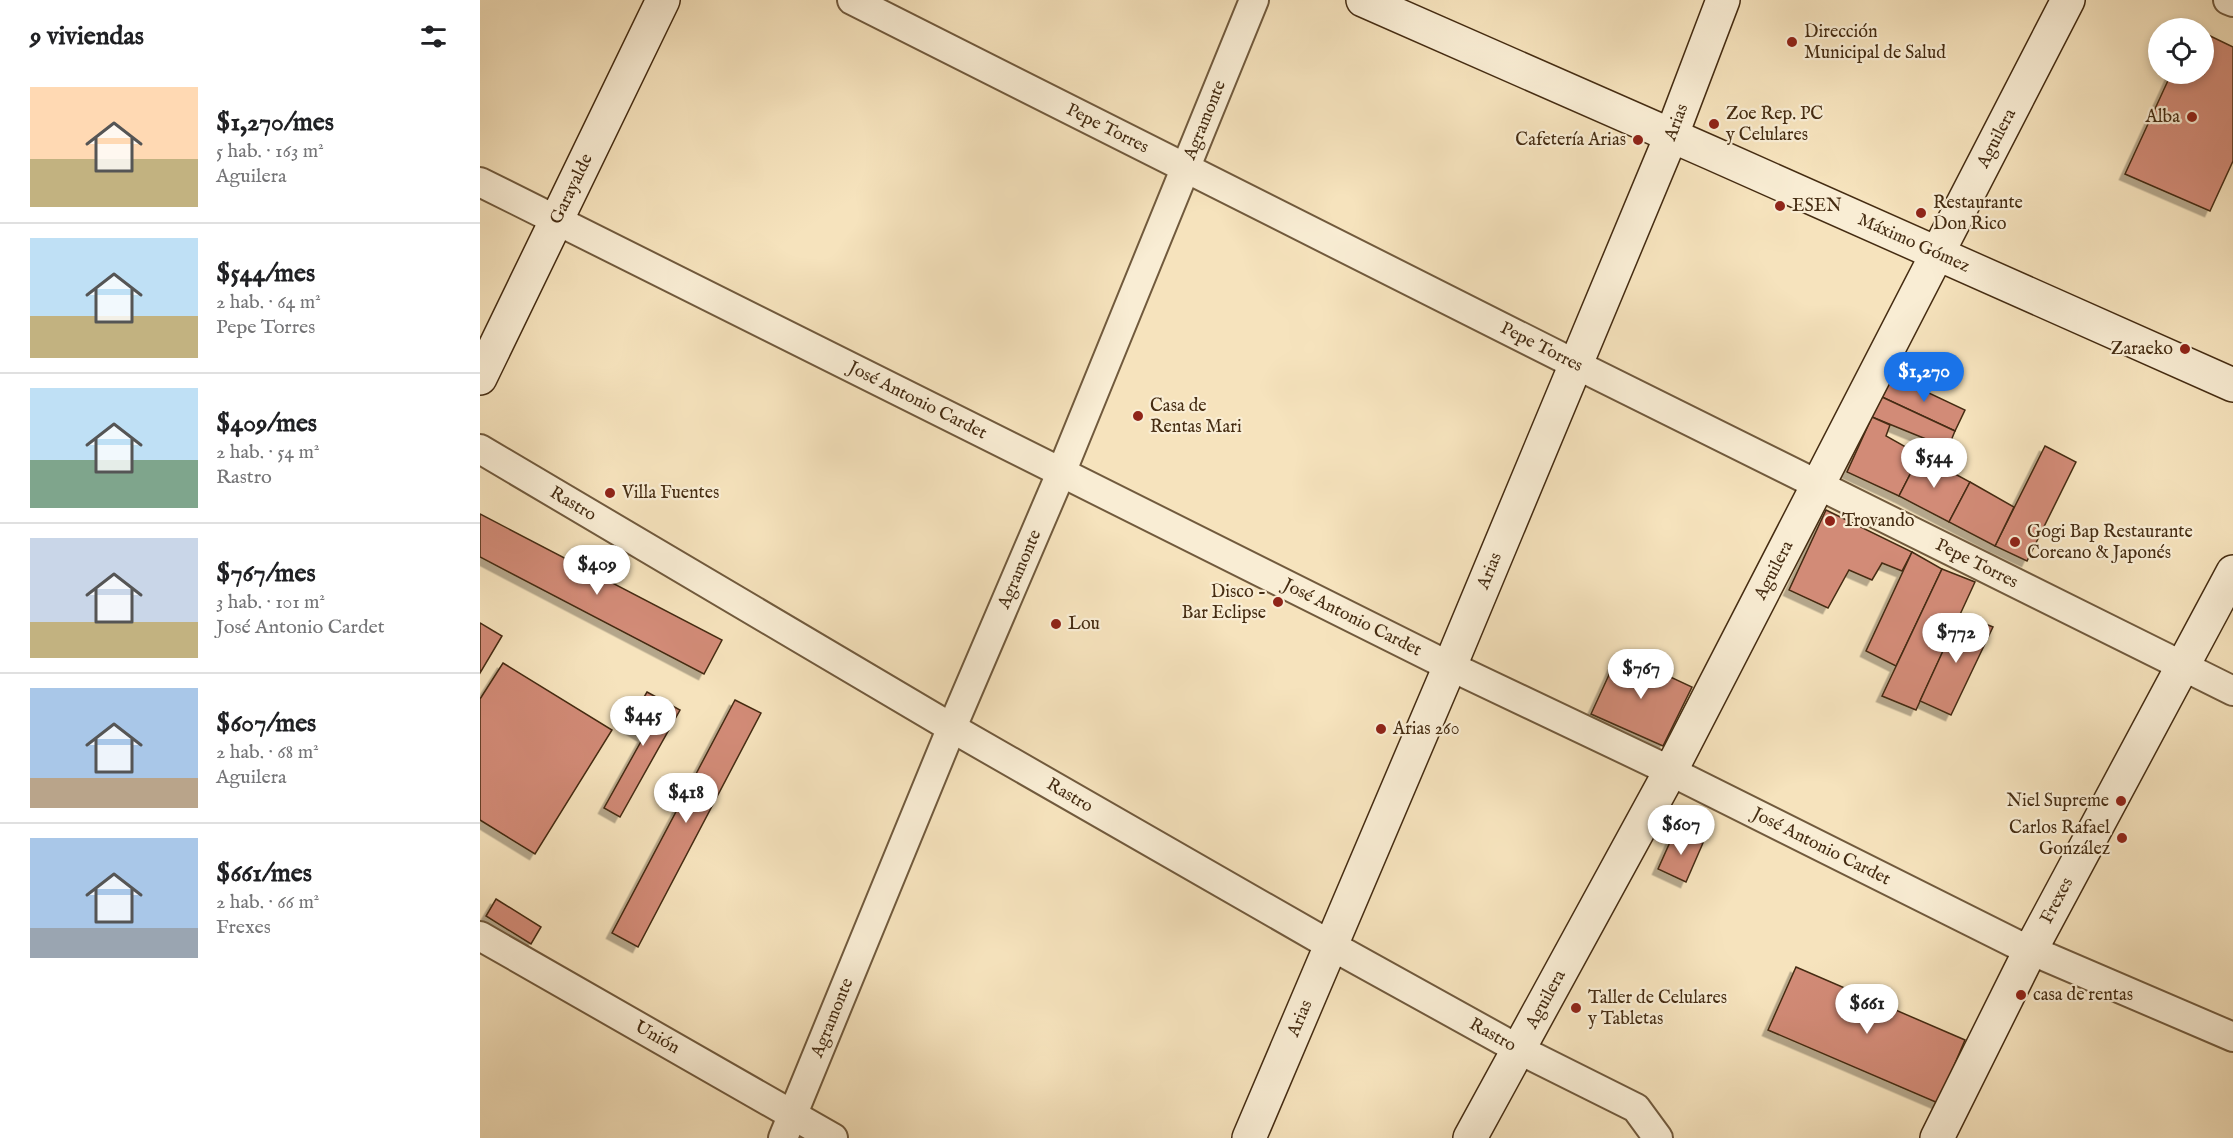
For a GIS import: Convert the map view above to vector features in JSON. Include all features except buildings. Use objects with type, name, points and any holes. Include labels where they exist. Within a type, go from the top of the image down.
[{"type":"street","name":"Garayalde","points":[[480,378],[663,0]]},
{"type":"street","name":"Pepe Torres","points":[[852,0],[1575,364],[2233,691]]},
{"type":"street","name":"Agramonte","points":[[787,1126],[952,728],[1062,473],[1254,0]]},
{"type":"street","name":"Máximo Gómez","points":[[1363,0],[1672,134],[1935,254],[2233,385]]},
{"type":"street","name":"Arias","points":[[1249,1138],[1450,666],[1672,134],[1723,0]]},
{"type":"street","name":"Aguilera","points":[[1470,1138],[1670,771],[2068,0]]},
{"type":"street","points":[[2228,0],[2233,2]]},
{"type":"street","name":"José Antonio Cardet","points":[[480,182],[1450,666],[1670,771],[2030,951],[2233,1037]]},
{"type":"street","name":"Rastro","points":[[480,449],[952,728],[1332,946],[1518,1049],[1636,1108],[1658,1138]]},
{"type":"street","name":"Frexes","points":[[1937,1138],[2030,951],[2233,572]]},
{"type":"street","name":"Unión","points":[[480,936],[787,1126],[833,1138]]},
{"type":"place","name":"Dirección Municipal de Salud","points":[[1792,42]]},
{"type":"place","name":"Alba","points":[[2192,117]]},
{"type":"place","name":"Zoe Rep. PC y Celulares","points":[[1714,124]]},
{"type":"place","name":"Cafetería Arias","points":[[1638,140]]},
{"type":"place","name":"ESEN","points":[[1780,206]]},
{"type":"place","name":"Restaurante Don Rico","points":[[1921,213]]},
{"type":"place","name":"Zaraeko","points":[[2185,349]]},
{"type":"place","name":"Casa de Rentas Mari","points":[[1138,416]]},
{"type":"place","name":"Villa Fuentes","points":[[610,493]]},
{"type":"place","name":"Trovando","points":[[1830,521]]},
{"type":"place","name":"Gogi Bap Restaurante Coreano & Japonés","points":[[2015,542]]},
{"type":"place","name":"Disco - Bar Eclipse","points":[[1278,602]]},
{"type":"place","name":"Lou","points":[[1056,624]]},
{"type":"place","name":"Arias 260","points":[[1381,729]]},
{"type":"place","name":"Niel Supreme","points":[[2121,801]]},
{"type":"place","name":"Carlos Rafael González","points":[[2122,838]]},
{"type":"place","name":"casa de rentas","points":[[2021,995]]},
{"type":"place","name":"Taller de Celulares y Tabletas","points":[[1576,1008]]}]
